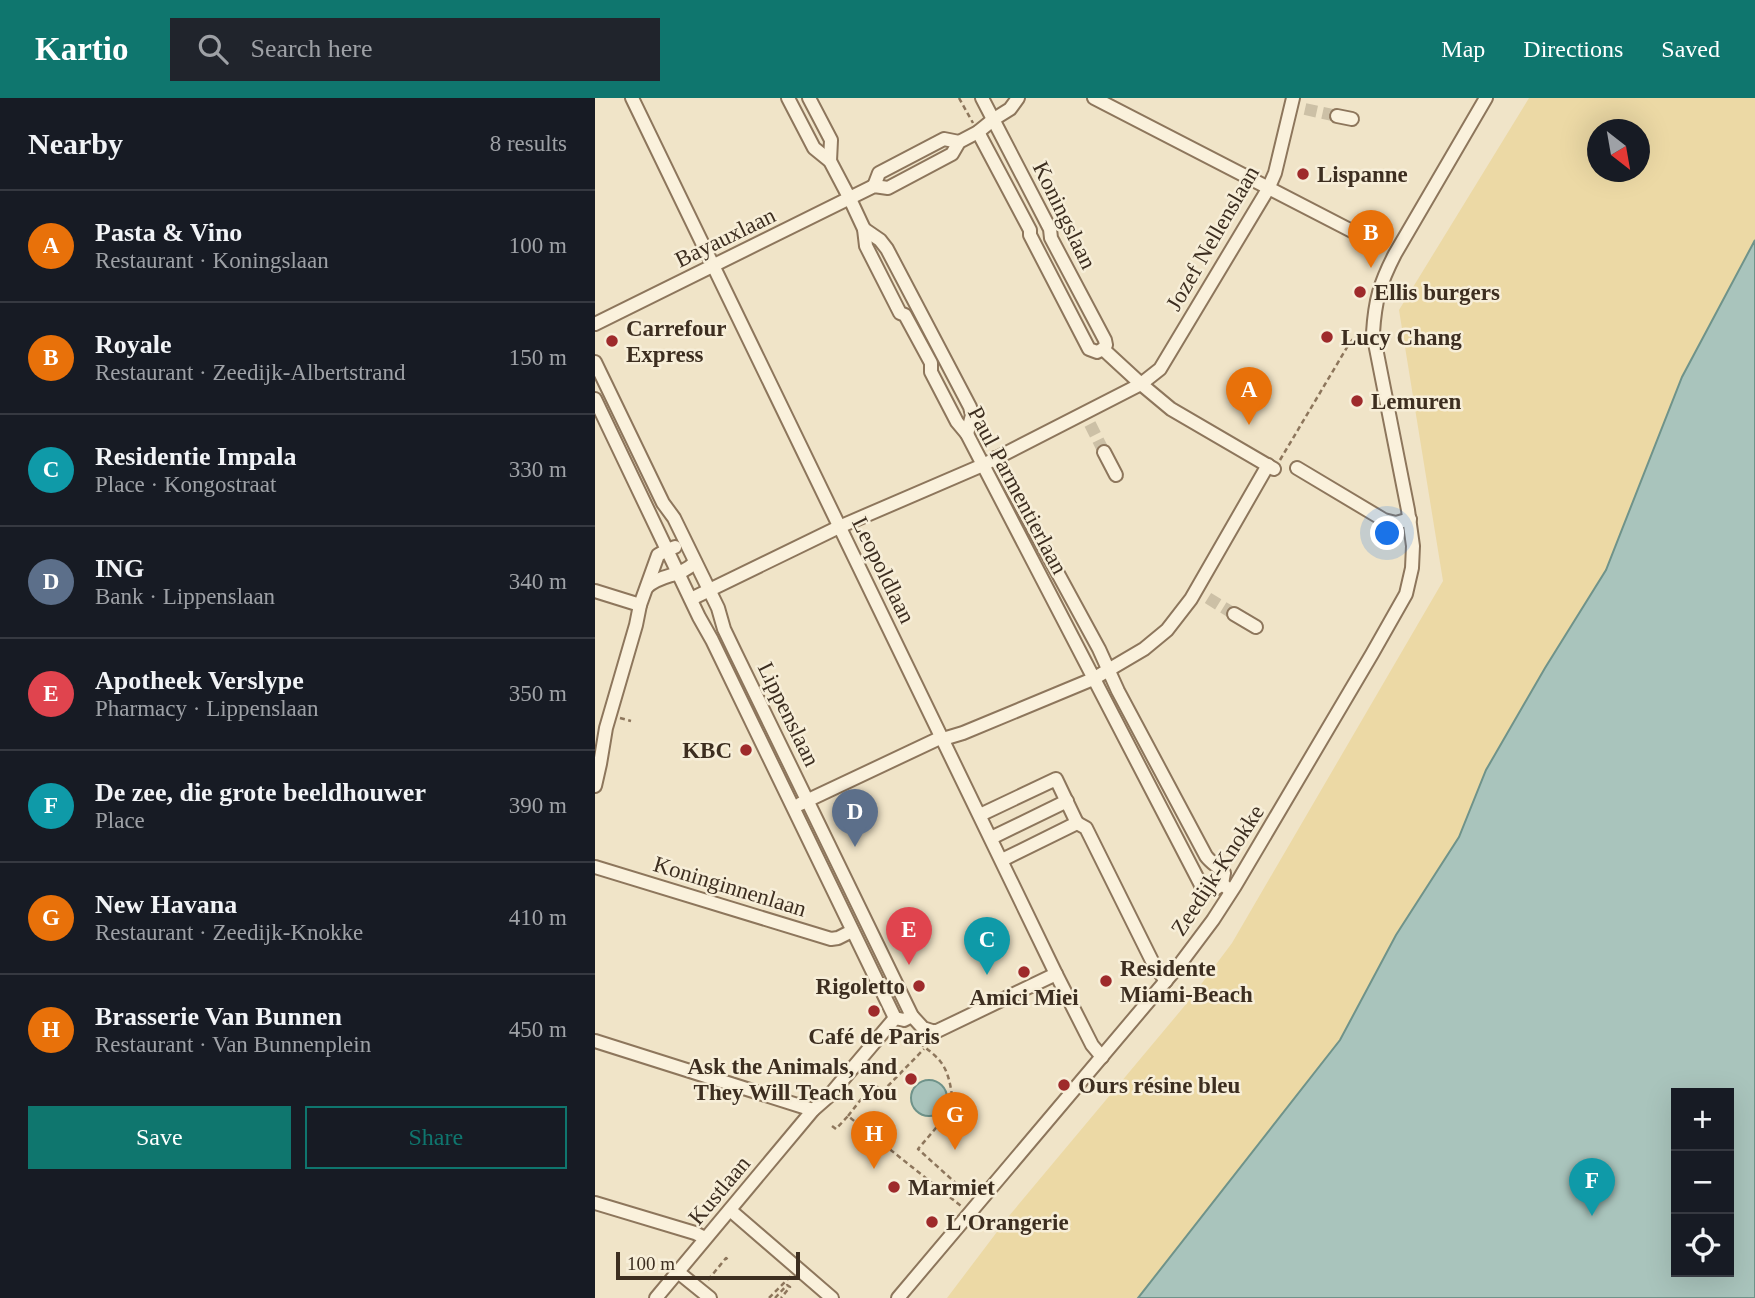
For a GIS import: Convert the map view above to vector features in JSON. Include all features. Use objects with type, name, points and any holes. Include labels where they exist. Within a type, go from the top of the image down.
[{"type":"street","name":"Leopoldlaan","points":[[632,98],[1056,974],[1092,1045],[1102,1057]]},
{"type":"street","name":"Paul Parmentierlaan","points":[[788,98],[814,148],[830,161],[850,198],[864,229],[866,246],[900,313],[905,315],[925,351],[931,363],[931,372],[983,465],[1201,885],[1208,890],[1227,888],[1224,873],[1206,856],[995,458]]},
{"type":"street","points":[[809,98],[831,140],[830,161]]},
{"type":"street","name":"Koningslaan","points":[[978,132],[1089,349],[1097,352],[1103,349],[1105,340],[1051,238],[1051,229],[982,98]]},
{"type":"street","name":"Bayauxlaan","points":[[595,324],[874,186],[888,188],[952,154],[958,142],[978,132],[1010,109],[1018,98]]},
{"type":"street","points":[[1094,98],[1377,244]]},
{"type":"street","name":"Zeedijk-Knokke","points":[[898,1298],[1102,1057],[1213,920],[1227,888],[1373,654],[1406,594],[1412,568],[1413,546],[1373,333],[1375,306],[1383,277],[1486,98]]},
{"type":"street","points":[[1292,102],[1305,109]]},
{"type":"street","name":"Jozef Nellenslaan","points":[[691,599],[839,527],[1087,418],[1160,369],[1268,189],[1275,173],[1292,102]]},
{"type":"street","points":[[1337,116],[1352,119]]},
{"type":"street","points":[[864,229],[880,240],[887,249],[970,407],[972,415],[967,435]]},
{"type":"street","name":"Koningslaan","points":[[1103,349],[1171,409],[1271,467]]},
{"type":"street","name":"Lippenslaan","points":[[595,362],[663,502],[674,518],[710,590],[736,654],[912,1016]]},
{"type":"street","name":"Lippenslaan","points":[[595,399],[895,1018]]},
{"type":"street","points":[[1104,452],[1116,475]]},
{"type":"street","points":[[794,807],[943,738],[963,733],[1093,679],[1144,649],[1167,630],[1196,591],[1271,467]]},
{"type":"street","points":[[1297,468],[1384,520],[1396,523],[1410,519]]},
{"type":"street","points":[[595,786],[601,726],[658,555],[687,545]]},
{"type":"street","points":[[647,588],[660,578],[679,575],[695,562]]},
{"type":"street","points":[[595,591],[641,605]]},
{"type":"street","points":[[1196,591],[1208,598]]},
{"type":"street","points":[[1234,614],[1256,627]]},
{"type":"street","points":[[980,815],[1056,779],[1077,823],[1086,828],[1154,965],[1165,981]]},
{"type":"street","points":[[991,838],[1067,801]]},
{"type":"street","points":[[1002,860],[1077,823]]},
{"type":"street","name":"Koninginnenlaan","points":[[595,867],[831,940],[852,930]]},
{"type":"street","points":[[895,1018],[904,1020],[912,1016],[923,1028],[935,1032],[1056,974]]},
{"type":"street","name":"Kustlaan","points":[[656,1298],[813,1110],[829,1096],[895,1018]]},
{"type":"street","points":[[595,1041],[813,1110]]},
{"type":"street","points":[[595,1203],[705,1238]]},
{"type":"street","points":[[730,1210],[832,1298]]},
{"type":"street","points":[[678,1272],[705,1294]]},
{"type":"path","points":[[959,98],[978,132]]},
{"type":"path","points":[[1271,467],[1349,344],[1354,338],[1373,333]]},
{"type":"path","points":[[912,1016],[907,1033],[941,1062],[951,1086],[953,1108],[918,1149],[969,1195],[974,1198],[984,1196]]},
{"type":"path","points":[[832,1126],[836,1129],[873,1084],[883,1091],[925,1048]]},
{"type":"path","points":[[848,1116],[970,1213]]},
{"type":"path","points":[[705,1294],[726,1258],[729,1261]]},
{"type":"path","points":[[771,1298],[798,1268]]},
{"type":"path","points":[[771,1298],[787,1285],[790,1287],[781,1298]]},
{"type":"sand","points":[[1529,98],[1755,98],[1755,240],[1682,377],[1606,570],[1486,770],[1459,837],[1396,935],[1340,1040],[1138,1298],[947,1298],[1009,1216],[1187,1003],[1232,943],[1443,581],[1399,310]]},
{"type":"water","points":[[1755,240],[1755,1298],[1138,1298],[1340,1040],[1396,935],[1459,837],[1486,770],[1606,570],[1682,377]]},
{"type":"water","points":[[929,1080],[942,1085],[947,1098],[942,1111],[929,1116],[916,1111],[911,1098],[916,1085]]},
{"type":"tunnel","points":[[1305,109],[1337,116]]},
{"type":"tunnel","points":[[1090,424],[1104,452]]},
{"type":"tunnel","points":[[1208,598],[1234,614]]},
{"type":"place","name":"Lispanne","points":[[1303,174]]},
{"type":"place","name":"Royale","points":[[1371,268]]},
{"type":"place","name":"Ellis burgers","points":[[1360,292]]},
{"type":"place","name":"Lucy Chang","points":[[1327,337]]},
{"type":"place","name":"Carrefour Express","points":[[612,341]]},
{"type":"place","name":"Lemuren","points":[[1357,401]]},
{"type":"place","name":"Pasta & Vino","points":[[1249,425]]},
{"type":"place","name":"KBC","points":[[746,750]]},
{"type":"place","name":"ING","points":[[855,847]]},
{"type":"place","name":"Apotheek Verslype","points":[[909,965]]},
{"type":"place","name":"Amici Miei","points":[[1024,972]]},
{"type":"place","name":"Residentie Impala","points":[[987,975]]},
{"type":"place","name":"Residente Miami-Beach","points":[[1106,981]]},
{"type":"place","name":"Rigoletto","points":[[919,986]]},
{"type":"place","name":"Café de Paris","points":[[874,1011]]},
{"type":"place","name":"Ask the Animals, and They Will Teach You","points":[[911,1079]]},
{"type":"place","name":"Ours résine bleu","points":[[1064,1085]]},
{"type":"place","name":"New Havana","points":[[955,1150]]},
{"type":"place","name":"Brasserie Van Bunnen","points":[[874,1169]]},
{"type":"place","name":"Marmiet","points":[[894,1187]]},
{"type":"place","name":"De zee, die grote beeldhouwer","points":[[1592,1216]]},
{"type":"place","name":"L'Orangerie","points":[[932,1222]]}]
